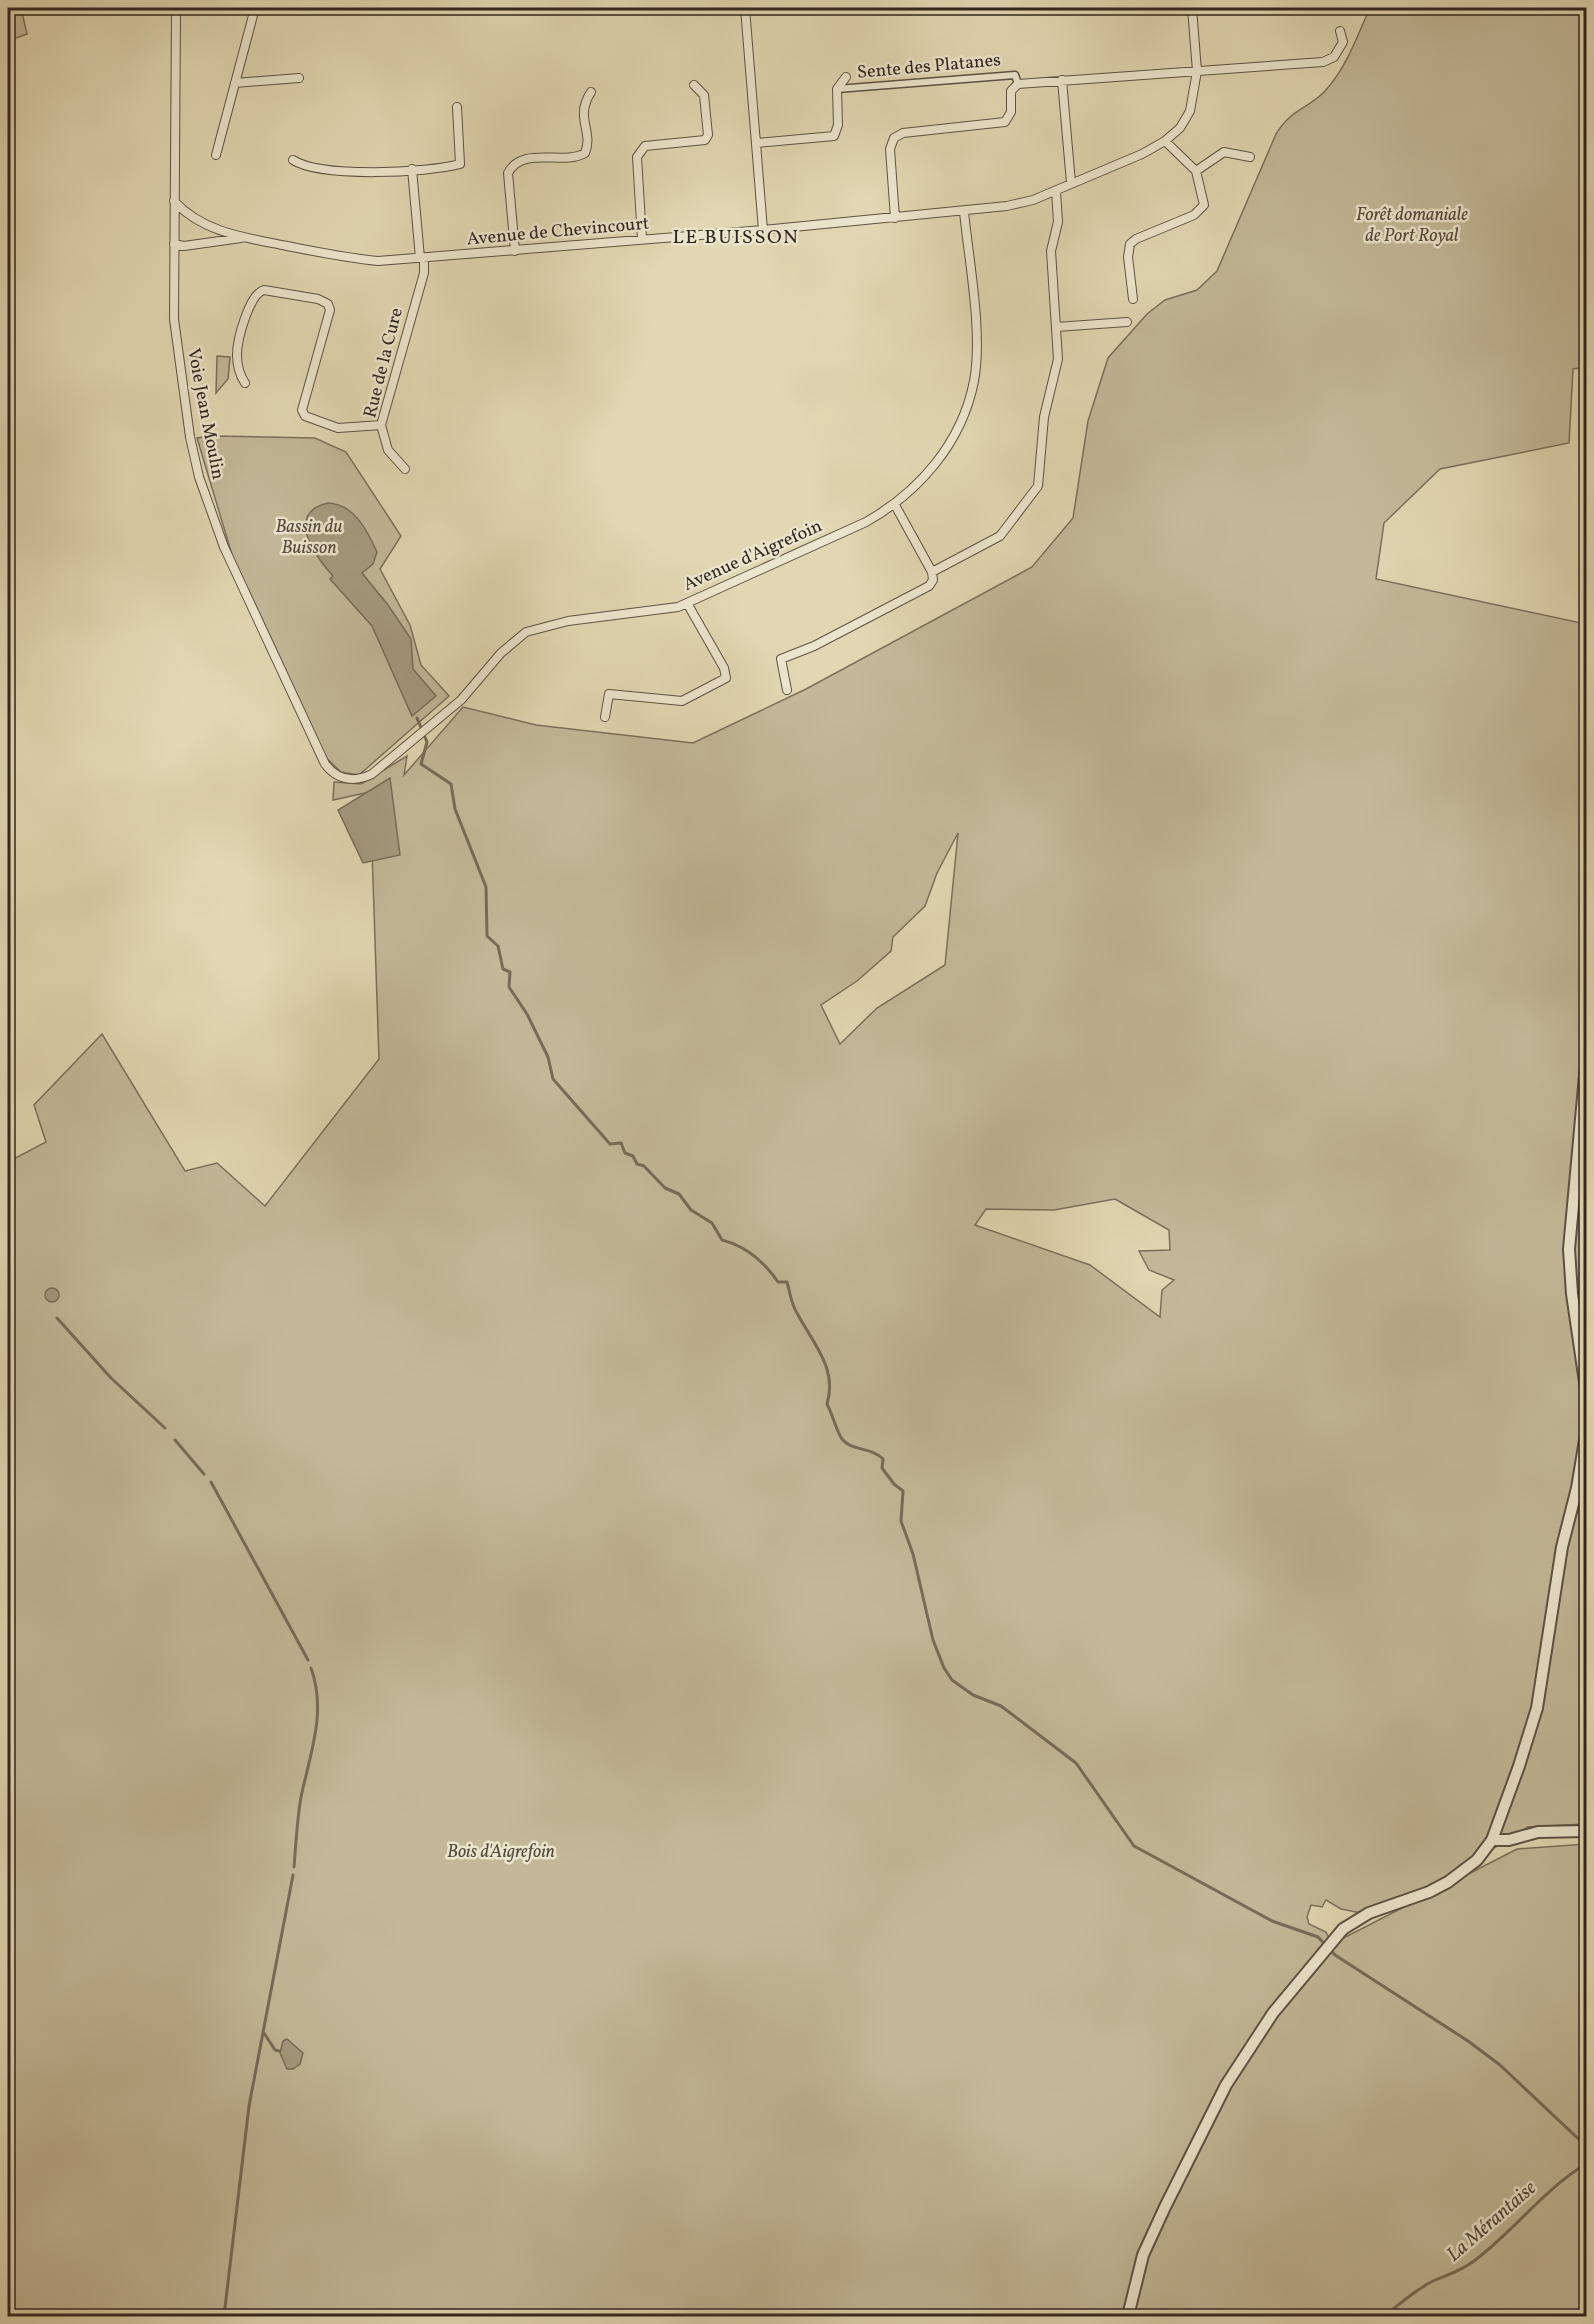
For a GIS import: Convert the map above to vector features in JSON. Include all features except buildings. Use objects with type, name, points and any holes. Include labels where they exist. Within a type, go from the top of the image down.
[{"type":"street","name":"Voie Jean Moulin","points":[[176,8],[174,319],[183,402],[199,477],[232,566],[325,764],[336,775],[356,780]]},
{"type":"street","points":[[216,155],[255,8]]},
{"type":"street","points":[[745,8],[763,230]]},
{"type":"street","name":"Avenue de Chevincourt","points":[[174,201],[184,211],[241,238],[339,257],[378,261],[964,212],[1033,201],[1142,154],[1165,141],[1180,128],[1190,111],[1197,71],[1192,8]]},
{"type":"street","points":[[895,218],[891,149],[894,138],[903,133],[1005,122],[1011,112],[1011,91],[1018,84],[1323,62],[1334,57],[1343,42],[1340,31]]},
{"type":"street","name":"Sente des Platanes","points":[[837,89],[1015,75],[1018,84]]},
{"type":"street","points":[[757,143],[834,136],[838,125],[837,89],[846,77]]},
{"type":"street","points":[[235,83],[299,78]]},
{"type":"street","points":[[1062,80],[1071,183]]},
{"type":"street","points":[[642,239],[637,157],[645,146],[705,140],[708,135],[704,95],[694,85]]},
{"type":"street","points":[[515,250],[508,173],[514,165],[527,159],[581,156],[585,153],[588,146],[582,107],[591,92]]},
{"type":"street","points":[[293,160],[308,166],[364,173],[460,164],[457,107]]},
{"type":"street","points":[[1133,299],[1128,257],[1130,244],[1202,210],[1204,202],[1196,171],[1165,141]]},
{"type":"street","points":[[1196,171],[1224,152],[1251,157]]},
{"type":"street","name":"Rue de la Cure","points":[[405,469],[388,450],[381,425],[424,273],[412,169]]},
{"type":"street","points":[[932,572],[1000,536],[1038,486],[1044,417],[1058,359],[1051,251],[1058,222],[1056,191]]},
{"type":"street","name":"Avenue d'Aigrefoin","points":[[356,780],[372,774],[455,706],[501,653],[526,632],[550,624],[678,607],[866,522],[895,505],[929,474],[949,446],[974,381],[975,328],[964,212]]},
{"type":"street","name":"Avenue de Chevincourt","points":[[174,244],[184,246],[241,238]]},
{"type":"street","points":[[245,383],[238,372],[237,352],[251,299],[264,290],[318,299],[328,304],[330,310],[302,410],[305,416],[338,428],[381,425]]},
{"type":"street","points":[[1056,327],[1127,321]]},
{"type":"street","points":[[787,690],[781,659],[814,645],[929,586],[933,580],[932,572],[895,505]]},
{"type":"street","points":[[605,717],[609,694],[682,701],[726,678],[724,668],[687,603]]},
{"type":"street","points":[[1587,1065],[1569,1249],[1572,1294],[1587,1389]]},
{"type":"street","points":[[1128,2316],[1143,2255],[1165,2207],[1226,2085],[1272,2013],[1343,1929],[1369,1913],[1429,1892],[1448,1882],[1483,1855],[1492,1840],[1520,1766],[1537,1708],[1562,1547],[1577,1488],[1587,1434]]},
{"type":"street","points":[[1492,1840],[1509,1840],[1538,1832],[1587,1831]]},
{"type":"green space","points":[[8,8],[21,8],[27,34],[8,41]]},
{"type":"green space","points":[[1370,8],[1586,8],[1586,367],[1573,369],[1569,443],[1440,469],[1384,523],[1376,579],[1586,624],[1586,1824],[1528,1827],[1441,1881],[1361,1913],[1341,1909],[1326,1900],[1322,1907],[1311,1905],[1307,1917],[1309,1924],[1326,1932],[1332,1944],[1517,1849],[1586,1844],[1586,2316],[8,2316],[8,1162],[46,1142],[34,1105],[102,1034],[185,1171],[217,1163],[265,1206],[379,1059],[370,792],[333,800],[334,782],[361,784],[407,756],[404,775],[463,707],[536,725],[693,743],[806,689],[1032,567],[1073,518],[1088,421],[1108,358],[1147,314],[1165,300],[1197,290],[1217,271],[1276,134],[1288,119],[1319,97],[1333,82]],"holes":[[[958,833],[945,965],[877,1008],[840,1044],[821,1005],[857,981],[891,951],[893,937],[925,906],[937,873]],[[1115,1199],[1169,1230],[1170,1250],[1139,1251],[1149,1270],[1174,1280],[1162,1290],[1160,1317],[1090,1265],[975,1225],[986,1209],[1054,1210]]]},
{"type":"green space","points":[[217,356],[230,357],[228,379],[216,393]]},
{"type":"green space","points":[[1586,375],[1586,444],[1582,442]]},
{"type":"green space","name":"Bassin du Buisson","points":[[213,436],[315,438],[346,452],[401,536],[380,569],[410,625],[421,665],[449,696],[359,775],[341,772],[324,756],[233,558],[197,438]]},
{"type":"shaded area","name":"Bassin du Buisson","points":[[328,503],[337,504],[352,513],[369,535],[377,552],[373,564],[362,573],[388,605],[411,639],[413,669],[436,696],[412,716],[372,626],[330,579],[333,576],[318,558],[307,536],[308,516],[315,508]]},
{"type":"shaded area","points":[[390,778],[400,855],[363,863],[338,810]]},
{"type":"shaded area","points":[[52,1288],[57,1290],[59,1295],[57,1300],[52,1302],[47,1300],[45,1295],[47,1290]]},
{"type":"shaded area","points":[[287,2039],[303,2053],[300,2064],[293,2069],[287,2069],[280,2053],[283,2041]]},
{"type":"waterway","points":[[417,718],[427,742],[421,764],[451,784],[455,809],[486,887],[487,936],[498,946],[503,969],[510,972],[509,987],[527,1014],[548,1057],[553,1079],[610,1144],[621,1143],[625,1153],[633,1156],[637,1164],[644,1166],[665,1188],[679,1194],[691,1210],[712,1223],[722,1240],[739,1246],[754,1256],[778,1282],[787,1282],[795,1309],[826,1367],[829,1379],[827,1404],[842,1439],[851,1446],[873,1452],[883,1459],[882,1468],[894,1484],[903,1491],[901,1521],[913,1554],[933,1640],[944,1668],[952,1680],[973,1695],[1001,1706],[1076,1763],[1134,1846],[1272,1921],[1318,1937],[1335,1955],[1468,2041],[1500,2065],[1586,2146]]},
{"type":"waterway","points":[[57,1318],[111,1378],[165,1428]]},
{"type":"waterway","points":[[175,1440],[204,1474]]},
{"type":"waterway","points":[[211,1482],[308,1660]]},
{"type":"waterway","points":[[294,1867],[301,1797],[317,1717],[316,1684],[311,1668]]},
{"type":"waterway","points":[[224,2316],[249,2106],[293,1875]]},
{"type":"waterway","points":[[264,2033],[275,2050],[279,2051]]},
{"type":"waterway","name":"La Mérantaise","points":[[1384,2316],[1426,2285],[1474,2261],[1556,2185],[1586,2164]]},
{"type":"district","name":"LE BUISSON","points":[[736,238]]},
{"type":"park label","name":"Forêt domaniale de Port Royal","points":[[1412,225]]},
{"type":"park label","name":"Bois d'Aigrefoin","points":[[501,1852]]}]
